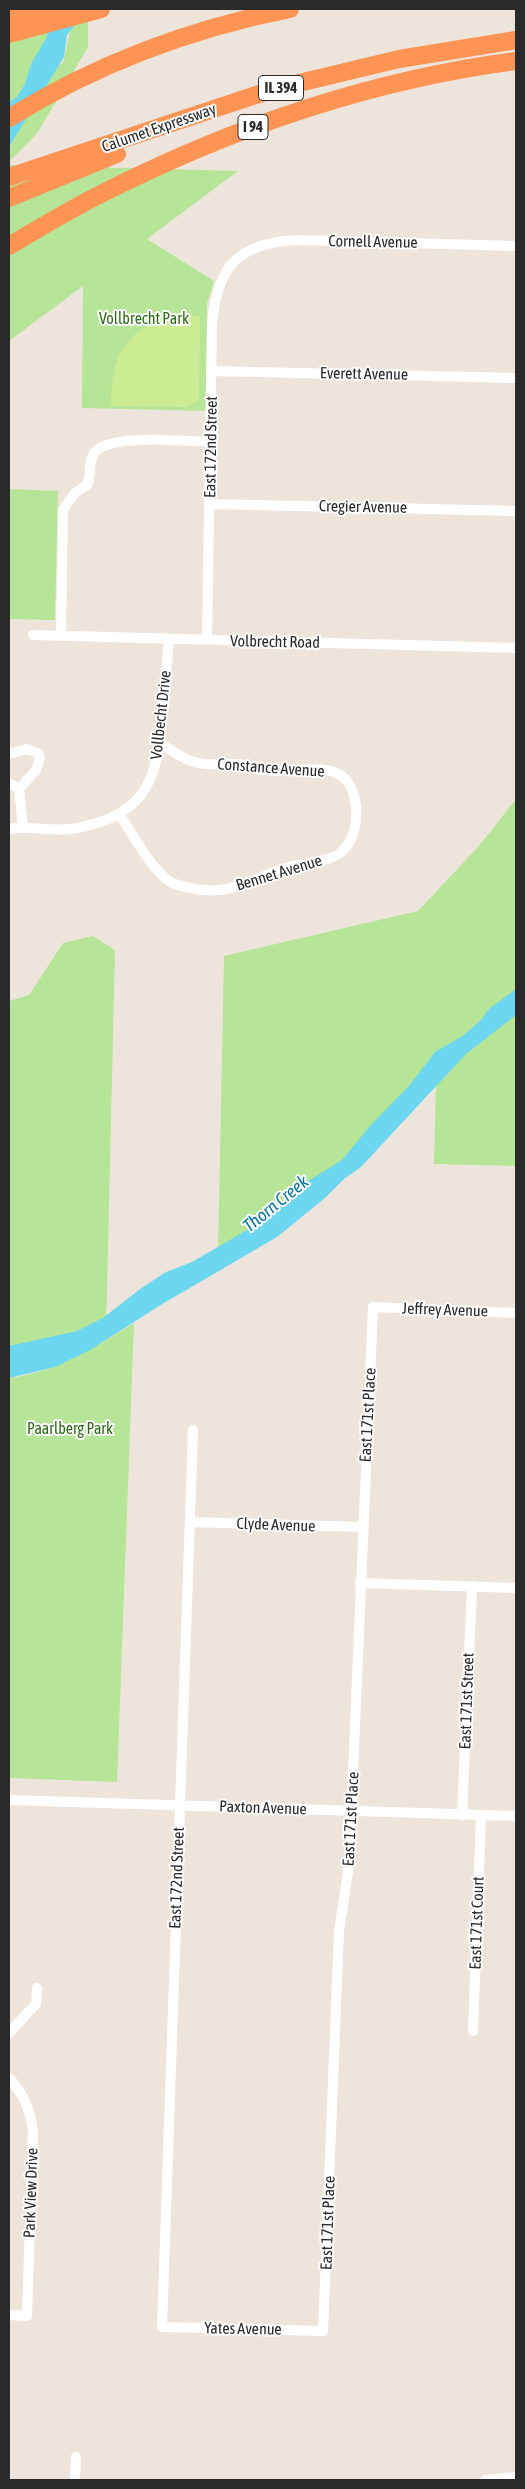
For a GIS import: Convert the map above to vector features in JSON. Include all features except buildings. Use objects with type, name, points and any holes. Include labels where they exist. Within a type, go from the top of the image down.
[{"type":"highway","points":[[9,34],[52,9]]},
{"type":"highway","points":[[9,118],[91,72],[181,37],[250,17],[290,9]]},
{"type":"highway","points":[[9,18],[31,20],[97,10]]},
{"type":"highway","name":"Calumet Expressway","points":[[9,177],[52,172],[274,90],[399,59],[516,40]]},
{"type":"highway","name":"I 94","points":[[9,246],[104,192],[162,164],[250,128],[326,103],[403,82],[482,65],[516,60]]},
{"type":"highway","points":[[9,198],[52,172]]},
{"type":"street","name":"Cornell Avenue","points":[[235,260],[261,245],[297,240],[516,246]]},
{"type":"street","name":"East 172nd Street","points":[[207,640],[214,299],[219,284],[235,260]]},
{"type":"street","name":"Everett Avenue","points":[[212,371],[516,378]]},
{"type":"street","points":[[61,636],[63,510],[74,494],[88,484],[91,458],[96,450],[117,442],[132,440],[211,442]]},
{"type":"street","name":"Cregier Avenue","points":[[210,504],[516,511]]},
{"type":"street","name":"Volbrecht Road","points":[[33,635],[516,648]]},
{"type":"street","name":"Vollbecht Drive","points":[[9,829],[23,827],[75,829],[99,824],[120,814],[134,803],[148,786],[156,766],[161,744],[168,639]]},
{"type":"street","name":"Constance Avenue","points":[[161,744],[194,762],[243,765],[262,770],[327,770],[338,773],[350,785]]},
{"type":"street","points":[[9,754],[26,749],[38,753],[40,758],[36,770],[19,789],[23,827]]},
{"type":"street","points":[[9,783],[19,789]]},
{"type":"street","name":"Bennet Avenue","points":[[120,814],[157,870],[170,882],[200,890],[225,890],[238,888],[291,867],[330,858],[340,853],[352,835],[355,821],[354,794],[350,785]]},
{"type":"street","name":"Jeffrey Avenue","points":[[373,1307],[516,1313]]},
{"type":"street","name":"East 171st Place","points":[[323,2330],[339,1932],[348,1880],[352,1811],[362,1528],[373,1307]]},
{"type":"street","name":"East 172nd Street","points":[[162,2326],[193,1430]]},
{"type":"street","name":"Clyde Avenue","points":[[190,1522],[362,1528]]},
{"type":"street","points":[[360,1583],[516,1588]]},
{"type":"street","name":"East 171st Street","points":[[462,1815],[472,1586]]},
{"type":"street","name":"Paxton Avenue","points":[[9,1800],[516,1816]]},
{"type":"street","name":"East 171st Court","points":[[473,2031],[481,1815]]},
{"type":"street","points":[[9,2033],[36,2004],[37,1988]]},
{"type":"street","name":"Park View Drive","points":[[9,2078],[22,2094],[29,2108],[34,2131],[27,2316],[9,2315]]},
{"type":"street","name":"Yates Avenue","points":[[162,2326],[323,2330]]},
{"type":"street","points":[[75,2480],[76,2457]]},
{"type":"street","points":[[486,2480],[516,2477]]},
{"type":"green space","points":[[9,9],[57,9],[43,72],[63,63],[75,9],[88,9],[88,47],[38,132],[9,162]]},
{"type":"green space","name":"Vollbrecht Park","points":[[9,165],[238,171],[147,239],[214,281],[207,304],[206,411],[82,408],[83,286],[9,341]]},
{"type":"green space","points":[[178,316],[200,316],[199,399],[188,407],[111,406],[111,388],[114,372],[118,358],[125,346],[134,335],[146,327],[160,320]]},
{"type":"green space","points":[[9,489],[58,491],[55,620],[9,619]]},
{"type":"green space","points":[[516,799],[516,990],[383,1124],[269,1226],[218,1254],[224,956],[418,911],[479,846]]},
{"type":"green space","points":[[93,936],[115,950],[106,1331],[9,1366],[9,1001],[29,995],[63,943]]},
{"type":"green space","points":[[516,1010],[516,1166],[434,1164],[436,1079]]},
{"type":"green space","name":"Paarlberg Park","points":[[134,1323],[117,1782],[9,1778],[9,1378],[59,1365],[89,1350]]},
{"type":"water","points":[[50,9],[81,9],[80,18],[67,35],[64,57],[9,147],[9,102],[17,97],[25,84],[31,64],[47,37]]},
{"type":"water","points":[[516,989],[516,1015],[466,1054],[361,1167],[344,1179],[325,1198],[277,1237],[164,1303],[90,1350],[55,1367],[9,1378],[9,1346],[77,1331],[103,1318],[140,1289],[166,1272],[192,1262],[254,1226],[305,1183],[342,1160],[369,1127],[409,1086],[435,1052],[464,1035],[481,1020],[489,1009]]},
{"type":"water label","name":"Thorn Creek","points":[[276,1204]]}]
